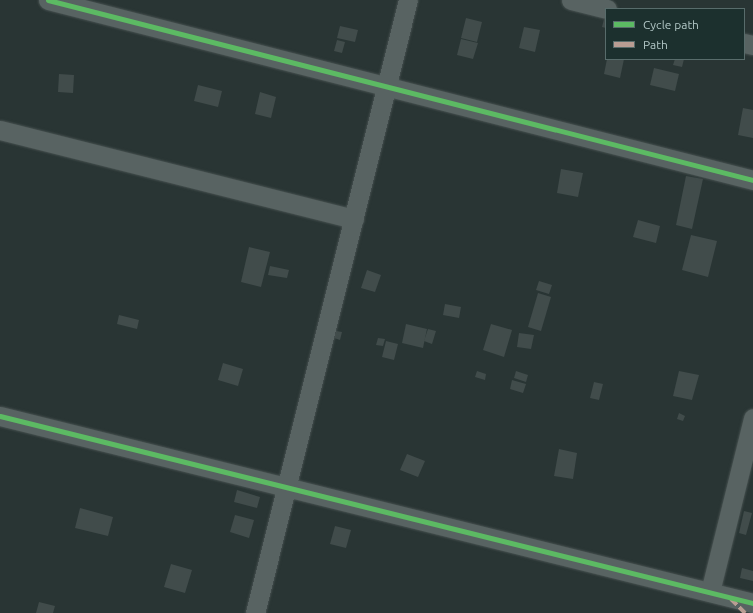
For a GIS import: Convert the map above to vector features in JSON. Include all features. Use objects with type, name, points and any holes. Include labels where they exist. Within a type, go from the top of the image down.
[{"type":"street","points":[[48,0],[753,180]]},
{"type":"street","points":[[255,613],[408,0]]},
{"type":"street","points":[[571,0],[605,8]]},
{"type":"street","points":[[0,130],[354,218]]},
{"type":"street","points":[[0,416],[753,603]]},
{"type":"street","points":[[710,592],[753,418]]},
{"type":"building","points":[[466,18],[482,22],[477,42],[461,38]]},
{"type":"building","points":[[604,19],[605,19],[605,28],[602,27]]},
{"type":"building","points":[[340,26],[358,30],[355,42],[337,38]]},
{"type":"building","points":[[524,27],[540,30],[535,52],[519,48]]},
{"type":"building","points":[[461,39],[478,43],[473,59],[457,55]]},
{"type":"building","points":[[337,40],[345,42],[342,53],[334,51]]},
{"type":"building","points":[[607,60],[624,60],[620,78],[604,74]]},
{"type":"building","points":[[675,60],[684,60],[682,67],[673,65]]},
{"type":"building","points":[[654,68],[679,74],[675,91],[650,85]]},
{"type":"building","points":[[59,74],[74,75],[73,93],[58,92]]},
{"type":"building","points":[[198,85],[222,91],[218,107],[194,101]]},
{"type":"building","points":[[260,92],[276,97],[271,118],[255,114]]},
{"type":"building","points":[[743,108],[753,110],[753,138],[738,135]]},
{"type":"building","points":[[561,169],[583,173],[578,197],[557,193]]},
{"type":"building","points":[[686,176],[703,179],[692,229],[676,225]]},
{"type":"building","points":[[638,220],[660,226],[656,243],[633,237]]},
{"type":"building","points":[[691,235],[717,241],[708,277],[682,270]]},
{"type":"building","points":[[249,247],[270,252],[261,287],[241,282]]},
{"type":"building","points":[[270,266],[289,270],[287,278],[268,275]]},
{"type":"building","points":[[367,270],[381,275],[375,292],[361,288]]},
{"type":"building","points":[[539,281],[552,285],[549,294],[536,290]]},
{"type":"building","points":[[538,293],[551,297],[541,331],[528,327]]},
{"type":"building","points":[[445,304],[461,307],[459,318],[443,315]]},
{"type":"building","points":[[119,315],[139,320],[137,329],[117,324]]},
{"type":"building","points":[[406,324],[427,329],[423,348],[402,343]]},
{"type":"building","points":[[491,324],[512,330],[504,357],[483,350]]},
{"type":"building","points":[[428,329],[436,331],[432,344],[424,341]]},
{"type":"building","points":[[336,331],[342,332],[340,340],[334,338]]},
{"type":"building","points":[[519,333],[534,335],[531,349],[517,347]]},
{"type":"building","points":[[378,338],[385,339],[383,346],[376,345]]},
{"type":"building","points":[[386,341],[398,344],[394,360],[382,357]]},
{"type":"building","points":[[223,363],[243,369],[238,386],[218,380]]},
{"type":"building","points":[[477,371],[486,374],[485,380],[475,377]]},
{"type":"building","points":[[516,371],[528,375],[526,382],[514,378]]},
{"type":"building","points":[[679,371],[699,375],[692,400],[673,396]]},
{"type":"building","points":[[512,380],[526,384],[523,393],[510,389]]},
{"type":"building","points":[[594,382],[603,384],[599,400],[590,398]]},
{"type":"building","points":[[679,413],[685,416],[683,421],[677,419]]},
{"type":"building","points":[[559,449],[577,453],[573,479],[554,476]]},
{"type":"building","points":[[407,454],[425,461],[418,477],[400,470]]},
{"type":"building","points":[[237,490],[260,497],[257,508],[234,502]]},
{"type":"building","points":[[80,508],[113,517],[108,536],[75,528]]},
{"type":"building","points":[[744,511],[752,513],[746,535],[739,533]]},
{"type":"building","points":[[235,515],[254,520],[249,538],[230,532]]},
{"type":"building","points":[[335,526],[351,530],[346,548],[330,544]]},
{"type":"building","points":[[171,564],[192,570],[185,593],[164,587]]},
{"type":"building","points":[[742,568],[753,571],[753,581],[740,578]]},
{"type":"building","points":[[39,602],[55,606],[53,613],[36,613]]},
{"type":"marked path","points":[[731,599],[745,613]]},
{"type":"cycle path","points":[[48,0],[753,180]]},
{"type":"cycle path","points":[[0,416],[753,603]]}]
